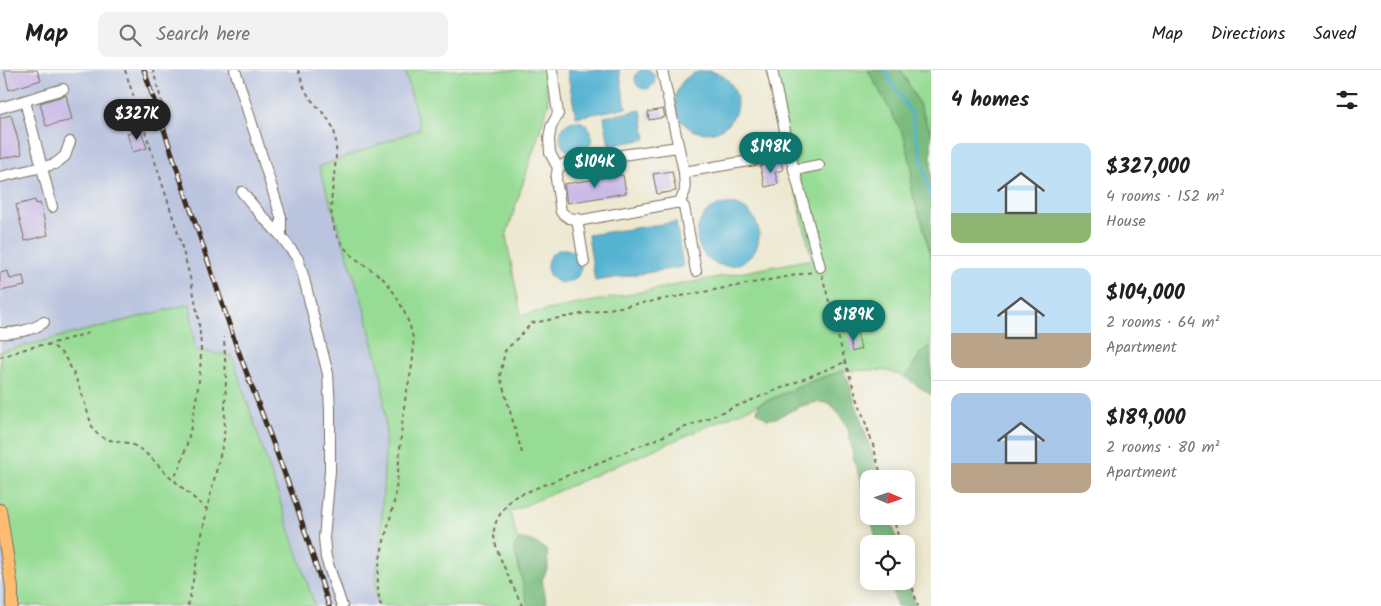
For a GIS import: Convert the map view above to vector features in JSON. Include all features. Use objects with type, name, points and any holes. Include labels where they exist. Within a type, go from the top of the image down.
[{"type":"main road","points":[[0,510],[12,588],[12,606]]},
{"type":"lane","points":[[235,70],[281,217],[281,236]]},
{"type":"lane","points":[[552,70],[558,114],[548,138],[550,153],[558,168],[556,179],[561,212],[569,218],[583,220],[680,202]]},
{"type":"lane","points":[[662,70],[684,172],[685,191],[680,202]]},
{"type":"lane","points":[[772,70],[790,154],[820,267]]},
{"type":"lane","points":[[0,108],[63,89]]},
{"type":"lane","points":[[25,101],[52,207]]},
{"type":"lane","points":[[0,177],[55,164],[65,156],[70,142]]},
{"type":"lane","points":[[558,168],[566,163],[678,146]]},
{"type":"lane","points":[[684,172],[790,154]]},
{"type":"lane","points":[[794,170],[819,165]]},
{"type":"lane","points":[[242,192],[281,236],[298,259],[328,374],[330,471],[324,538],[326,558],[342,606]]},
{"type":"lane","points":[[680,202],[684,207],[696,271]]},
{"type":"lane","points":[[577,219],[584,262]]},
{"type":"lane","points":[[0,333],[16,332],[40,326],[44,322]]},
{"type":"path","points":[[125,70],[184,255],[196,305],[200,334],[197,395],[189,434],[178,471],[174,478]]},
{"type":"path","points":[[138,109],[162,103],[153,70]]},
{"type":"path","points":[[298,70],[307,94],[329,120],[334,133],[336,152],[331,220],[339,239],[348,252],[380,276],[393,289],[413,337],[414,351],[405,401],[398,476],[379,573],[381,606]]},
{"type":"path","points":[[522,452],[500,376],[506,352],[532,323],[812,273],[820,267],[846,362],[880,470]]},
{"type":"path","points":[[0,357],[89,333]]},
{"type":"path","points":[[188,606],[224,439],[226,379],[224,337]]},
{"type":"path","points":[[44,346],[54,347],[68,360],[93,429],[99,437],[107,441],[134,445],[208,509]]},
{"type":"path","points":[[522,606],[498,553],[494,532],[498,517],[512,498],[846,362]]},
{"type":"path","points":[[913,590],[918,606]]},
{"type":"shaded area","points":[[0,70],[405,70],[421,129],[363,304],[382,379],[386,429],[380,552],[376,576],[376,596],[379,606],[315,606],[232,356],[195,350],[190,304],[0,352]]},
{"type":"shaded area","points":[[0,514],[11,606],[0,606]]},
{"type":"green space","points":[[405,70],[543,70],[549,102],[506,236],[521,315],[812,259],[766,70],[868,70],[904,135],[912,168],[911,190],[923,225],[931,258],[931,345],[921,352],[905,377],[888,371],[871,370],[843,371],[817,379],[510,512],[537,606],[379,606],[376,596],[376,576],[380,552],[386,429],[382,379],[363,304],[319,167],[420,129]]},
{"type":"green space","points":[[868,70],[901,70],[920,106],[931,133],[931,258],[923,225],[911,190],[912,168],[904,136]]},
{"type":"green space","points":[[901,70],[931,70],[931,133],[920,106]]},
{"type":"green space","points":[[190,304],[195,350],[232,356],[315,606],[11,606],[0,514],[0,352]]},
{"type":"green space","points":[[931,345],[931,395],[905,377],[921,352]]},
{"type":"green space","points":[[843,371],[848,380],[877,470],[860,470],[860,480],[848,428],[836,409],[829,403],[817,402],[801,406],[776,418],[767,419],[757,412],[759,404],[817,379]]},
{"type":"green space","points":[[873,525],[893,525],[895,535],[875,535]]},
{"type":"green space","points":[[520,539],[538,544],[547,551],[548,567],[542,580],[547,606],[528,606],[514,547]]},
{"type":"green space","points":[[893,590],[910,590],[915,606],[897,606]]},
{"type":"water","points":[[645,69],[652,72],[655,79],[652,86],[645,89],[638,86],[635,79],[638,72]]},
{"type":"water","points":[[567,70],[619,70],[626,108],[576,117]]},
{"type":"water","points":[[706,71],[718,74],[728,80],[734,90],[737,102],[734,114],[728,124],[718,130],[706,133],[694,130],[684,124],[678,114],[675,102],[678,90],[684,80],[694,74]]},
{"type":"water","points":[[641,110],[646,139],[609,146],[604,117]]},
{"type":"water","points":[[576,121],[582,122],[587,126],[591,131],[591,143],[587,148],[582,152],[576,153],[570,152],[565,148],[561,143],[560,137],[561,131],[565,126],[570,122]]},
{"type":"water","points":[[728,204],[740,207],[750,213],[756,223],[759,235],[756,247],[750,257],[740,263],[728,266],[716,263],[706,257],[700,247],[697,235],[700,223],[706,213],[716,207]]},
{"type":"water","points":[[676,222],[683,267],[595,281],[588,235]]},
{"type":"water","points":[[564,249],[576,254],[581,266],[576,278],[564,283],[552,278],[547,266],[552,254]]},
{"type":"building","points":[[4,70],[37,70],[41,80],[9,90]]},
{"type":"building","points":[[66,95],[72,120],[46,126],[40,103]]},
{"type":"building","points":[[663,109],[665,117],[649,120],[648,112]]},
{"type":"building","points":[[11,115],[22,154],[0,159],[0,118]]},
{"type":"building","points":[[141,130],[147,148],[133,152],[127,134]]},
{"type":"building","points":[[781,162],[783,170],[775,172],[778,184],[765,187],[760,166]]},
{"type":"building","points":[[672,171],[676,191],[657,194],[653,174]]},
{"type":"building","points":[[623,175],[626,193],[567,203],[564,184]]},
{"type":"building","points":[[35,200],[36,204],[40,203],[48,235],[25,241],[16,205]]},
{"type":"building","points":[[8,271],[10,279],[23,276],[25,286],[0,291],[0,273]]},
{"type":"building","points":[[857,332],[861,349],[852,352],[848,334]]},
{"type":"waterway","points":[[884,70],[911,113],[931,198]]},
{"type":"railway","points":[[144,70],[235,342],[296,504],[329,606]]}]
